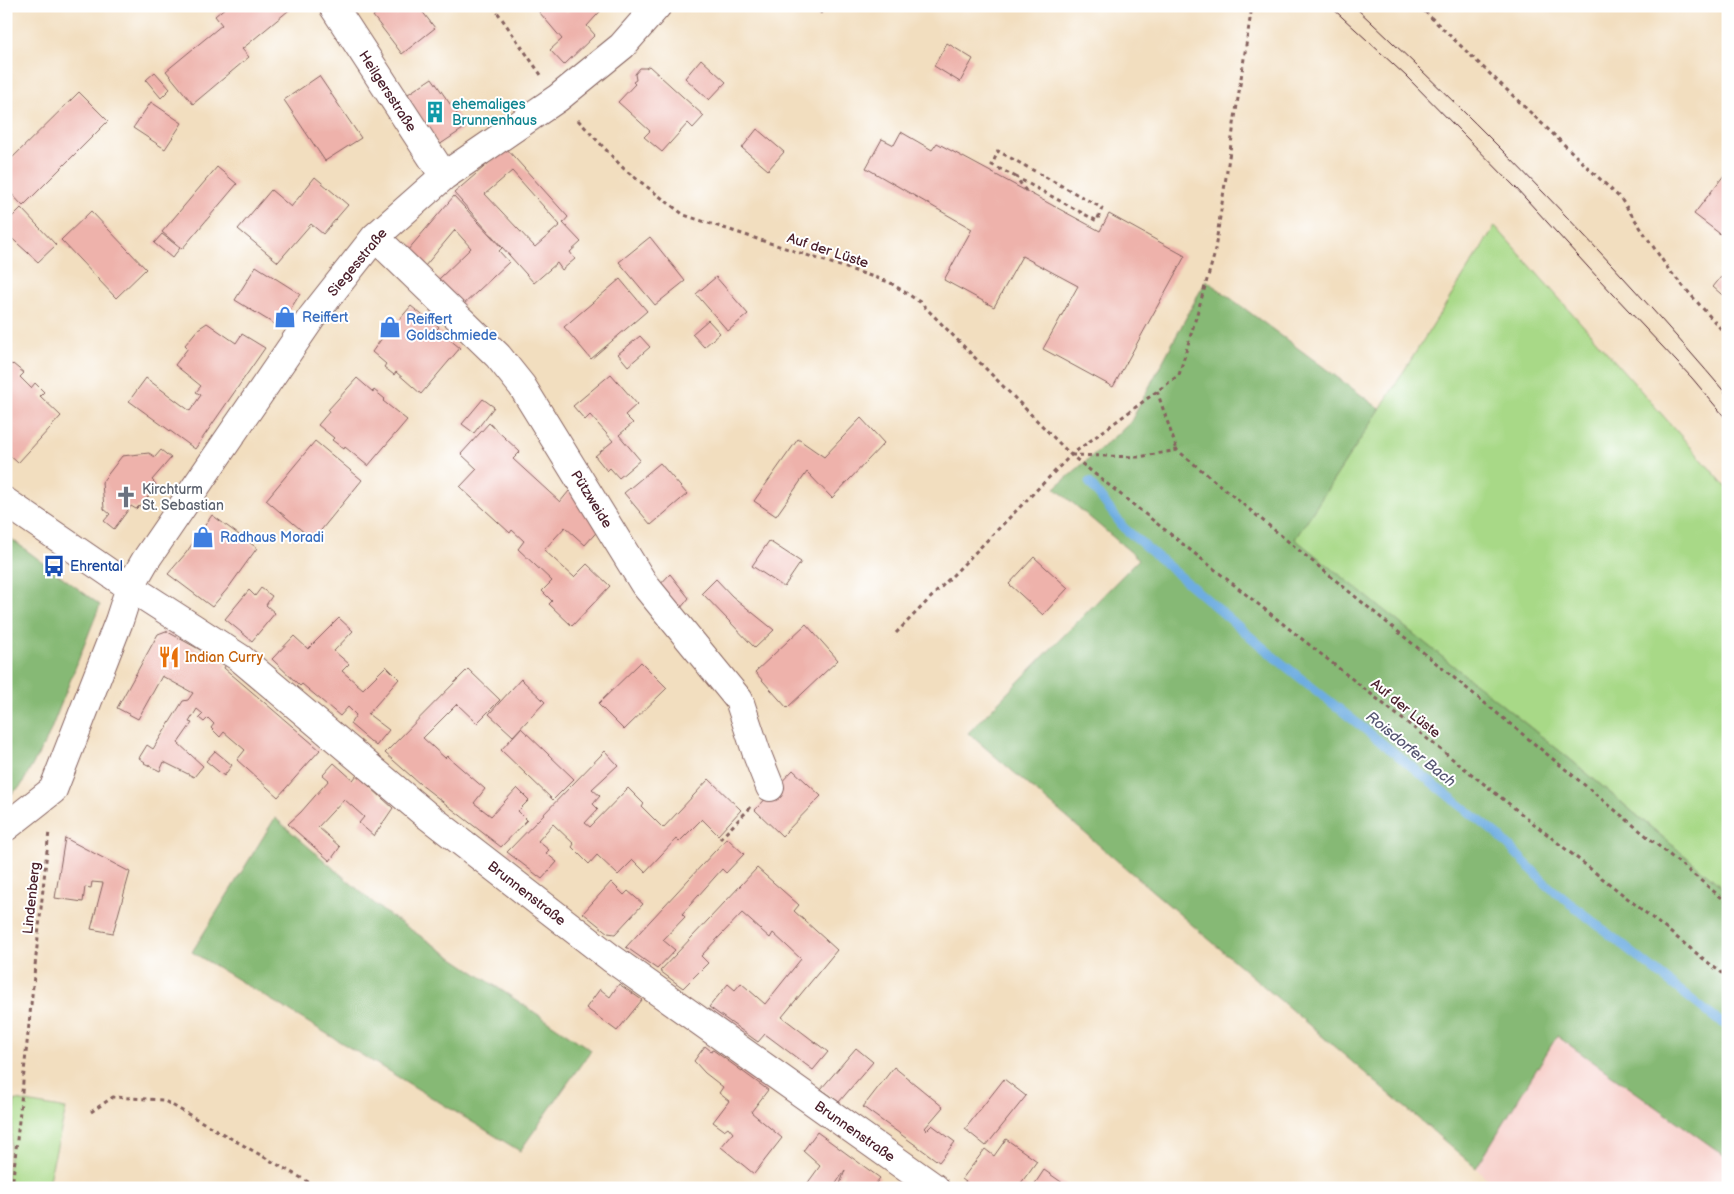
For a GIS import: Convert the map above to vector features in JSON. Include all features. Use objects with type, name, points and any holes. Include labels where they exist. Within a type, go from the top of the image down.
[{"type":"street","name":"Heilgersstraße","points":[[333,6],[444,176]]},
{"type":"street","name":"Siegesstraße","points":[[130,587],[145,561],[312,316],[375,238],[444,176],[558,98],[622,46],[657,6]]},
{"type":"street","name":"Pützweide","points":[[375,238],[498,356],[522,386],[644,584],[739,700],[770,787]]},
{"type":"street","name":"Brunnenstraße","points":[[6,502],[130,587],[240,658],[424,813],[611,958],[934,1188]]},
{"type":"street","points":[[6,828],[53,790],[119,621],[130,587]]},
{"type":"path","name":"Auf der Lüste","points":[[493,6],[558,98],[625,170],[684,215],[889,282],[920,302],[1071,455],[1728,977]]},
{"type":"path","points":[[896,633],[1071,455],[1179,375],[1214,256],[1252,6]]},
{"type":"path","points":[[1419,6],[1621,198],[1669,270],[1728,337]]},
{"type":"path","points":[[1016,177],[1097,221],[1102,208],[998,151],[992,165],[1016,177],[1026,191]]},
{"type":"path","points":[[1158,391],[1177,450],[1728,902]]},
{"type":"path","points":[[1071,455],[1139,457],[1177,450]]},
{"type":"path","points":[[720,839],[770,787]]},
{"type":"path","name":"Lindenberg","points":[[12,1188],[53,790]]},
{"type":"path","points":[[91,1112],[113,1097],[163,1100],[318,1188]]},
{"type":"shaded area","points":[[1557,1036],[1728,1158],[1728,1188],[1497,1188],[1476,1168]]},
{"type":"green space","points":[[1495,226],[1728,489],[1728,892],[1571,760],[1294,539],[1380,409]]},
{"type":"green space","points":[[1206,280],[1380,409],[1295,539],[1571,760],[1728,892],[1728,1158],[1557,1036],[1476,1168],[968,733],[1139,559],[1055,488],[1130,423]]},
{"type":"green space","points":[[6,535],[100,605],[48,737],[21,786],[6,798]]},
{"type":"green space","points":[[275,818],[383,911],[591,1050],[520,1151],[192,952]]},
{"type":"green space","points":[[15,1100],[66,1109],[47,1188],[6,1188]]},
{"type":"building","points":[[227,6],[294,6],[242,49],[249,57],[193,104],[166,71],[222,25],[215,16]]},
{"type":"building","points":[[386,6],[418,6],[435,28],[402,54],[373,16]]},
{"type":"building","points":[[534,6],[563,6],[567,12],[572,6],[605,6],[587,26],[595,35],[564,65],[550,50],[562,39]]},
{"type":"building","points":[[812,6],[826,6],[821,14]]},
{"type":"building","points":[[947,43],[973,59],[960,82],[934,66]]},
{"type":"building","points":[[701,59],[726,82],[709,100],[685,78]]},
{"type":"building","points":[[649,66],[704,116],[693,128],[688,123],[662,152],[644,137],[650,131],[618,102],[635,84],[633,82],[636,80],[635,74],[640,68]]},
{"type":"building","points":[[155,72],[170,89],[161,98],[146,80]]},
{"type":"building","points":[[319,76],[361,138],[325,161],[284,100]]},
{"type":"building","name":"ehemaliges Brunnenhaus","points":[[432,78],[466,127],[439,145],[405,96]]},
{"type":"building","points":[[79,92],[108,121],[23,206],[6,188],[6,164]]},
{"type":"building","points":[[151,102],[182,123],[165,149],[133,128]]},
{"type":"building","points":[[757,129],[784,152],[768,170],[742,148]]},
{"type":"building","points":[[901,132],[932,150],[937,143],[1100,231],[1109,214],[1185,256],[1113,387],[1043,349],[1078,286],[1022,256],[994,307],[944,280],[972,229],[866,168],[882,139],[894,145]]},
{"type":"building","points":[[506,148],[568,217],[563,223],[581,242],[570,252],[575,259],[562,270],[557,263],[534,283],[454,193]],"holes":[[[512,171],[560,225],[535,247],[485,194]]]},
{"type":"building","points":[[217,167],[237,184],[182,249],[162,232]]},
{"type":"building","points":[[1728,170],[1728,240],[1694,214]]},
{"type":"building","points":[[315,177],[348,205],[323,234],[311,224],[278,262],[238,229],[271,190],[291,207]]},
{"type":"building","points":[[454,196],[502,248],[499,251],[509,262],[462,306],[437,281],[471,248],[455,230],[425,266],[407,251]]},
{"type":"building","points":[[21,208],[56,245],[38,262],[6,233],[6,223]]},
{"type":"building","points":[[91,211],[146,269],[116,298],[61,240]]},
{"type":"building","points":[[162,234],[180,248],[172,258],[154,243]]},
{"type":"building","points":[[650,237],[685,281],[655,305],[619,262]]},
{"type":"building","points":[[256,266],[300,294],[279,327],[235,300]]},
{"type":"building","points":[[716,277],[748,314],[728,331],[696,294]]},
{"type":"building","points":[[1721,277],[1728,282],[1728,300],[1713,287]]},
{"type":"building","points":[[620,279],[647,311],[591,359],[564,327]]},
{"type":"building","points":[[411,306],[427,319],[428,317],[439,327],[437,329],[460,348],[421,394],[396,372],[394,375],[384,367],[386,364],[372,352],[390,327],[392,328]]},
{"type":"building","points":[[708,320],[720,333],[704,347],[692,334]]},
{"type":"building","points":[[207,323],[236,343],[242,334],[265,348],[195,449],[129,401],[146,378],[190,411],[201,395],[196,392],[201,386],[175,365],[188,348],[185,345],[198,329]]},
{"type":"building","points":[[640,336],[650,347],[628,366],[618,354]]},
{"type":"building","points":[[6,360],[24,373],[20,377],[31,388],[35,383],[44,392],[40,396],[61,416],[18,463],[6,452]]},
{"type":"building","points":[[611,374],[637,404],[625,415],[633,423],[619,435],[640,460],[619,478],[610,468],[607,471],[595,456],[613,441],[590,415],[585,420],[573,406]]},
{"type":"building","points":[[357,378],[373,392],[374,390],[385,399],[383,401],[407,420],[368,466],[345,447],[344,449],[332,440],[334,438],[318,425],[329,412],[328,410]]},
{"type":"building","points":[[483,399],[494,407],[474,433],[462,424]]},
{"type":"building","points":[[861,418],[884,443],[832,498],[807,472],[776,516],[754,501],[798,439],[824,457]]},
{"type":"building","points":[[489,423],[520,452],[513,459],[560,502],[569,491],[602,526],[585,545],[565,527],[544,550],[574,577],[587,564],[610,586],[572,626],[549,604],[552,601],[542,591],[552,581],[518,549],[524,541],[512,530],[510,533],[460,487],[477,469],[461,454]]},
{"type":"building","points":[[315,441],[362,480],[313,540],[266,500]]},
{"type":"building","name":"Kirchturm St. Sebastian","points":[[161,450],[171,458],[152,480],[156,484],[155,488],[140,507],[136,509],[131,506],[114,529],[104,521],[110,514],[104,509],[102,482],[122,456],[149,453],[155,457]]},
{"type":"building","points":[[660,463],[687,494],[651,525],[624,493]]},
{"type":"building","points":[[212,515],[257,548],[212,607],[168,574],[186,553]]},
{"type":"building","points":[[769,541],[801,562],[784,587],[752,566]]},
{"type":"building","points":[[1034,557],[1068,588],[1043,615],[1009,584]]},
{"type":"building","points":[[670,574],[689,598],[676,614],[656,589]]},
{"type":"building","points":[[716,579],[732,596],[774,630],[755,648],[702,593]]},
{"type":"building","points":[[261,588],[272,596],[266,605],[275,613],[252,641],[225,619],[249,590],[255,596]]},
{"type":"building","points":[[339,618],[353,631],[334,651],[349,664],[342,671],[363,689],[386,666],[399,679],[368,714],[389,730],[376,746],[350,724],[356,715],[348,707],[340,716],[302,684],[300,686],[272,659],[294,636],[308,649]]},
{"type":"building","points":[[806,624],[838,660],[787,708],[755,672]]},
{"type":"building","points":[[166,631],[226,664],[224,668],[320,750],[278,797],[237,760],[245,750],[224,732],[220,737],[211,728],[214,724],[208,718],[204,722],[199,718],[203,714],[197,709],[189,722],[192,723],[178,743],[203,766],[194,777],[164,762],[160,771],[144,763],[139,758],[147,745],[153,749],[183,701],[188,700],[193,693],[162,676],[138,719],[117,708],[158,634]]},
{"type":"building","points":[[641,662],[667,688],[624,730],[598,704]]},
{"type":"building","points":[[468,669],[500,700],[477,723],[457,704],[423,738],[485,789],[474,803],[491,816],[517,788],[529,800],[518,811],[527,820],[501,847],[420,784],[385,753]]},
{"type":"building","points":[[521,679],[545,702],[513,736],[489,714]]},
{"type":"building","points":[[521,728],[574,779],[553,800],[501,750]]},
{"type":"building","points":[[215,751],[232,765],[224,776],[206,761]]},
{"type":"building","points":[[605,751],[618,765],[592,789],[600,796],[593,804],[598,809],[585,823],[590,827],[628,788],[644,804],[642,807],[663,828],[709,779],[741,810],[718,835],[702,819],[679,842],[676,839],[645,872],[633,860],[618,875],[597,855],[589,864],[572,847],[574,844],[553,824],[538,841],[549,850],[546,853],[557,862],[542,879],[507,852]]},
{"type":"building","points":[[334,763],[353,780],[357,775],[393,808],[374,836],[359,823],[364,817],[344,799],[318,827],[340,847],[330,861],[288,824],[329,780],[323,775]]},
{"type":"building","points":[[793,770],[821,796],[782,836],[755,810]]},
{"type":"building","points":[[65,838],[130,872],[113,933],[91,929],[103,883],[92,882],[91,888],[85,887],[83,902],[55,898]]},
{"type":"building","points":[[727,838],[744,854],[726,873],[722,869],[682,914],[685,917],[663,940],[675,950],[657,969],[626,947]]},
{"type":"building","points":[[757,868],[799,905],[794,911],[837,950],[782,1017],[828,1052],[813,1070],[765,1034],[758,1042],[709,1007],[728,984],[735,990],[741,983],[765,1004],[801,959],[773,933],[770,938],[742,913],[701,956],[708,963],[683,988],[660,971]]},
{"type":"building","points":[[611,882],[624,895],[628,891],[643,904],[615,934],[608,933],[583,913]]},
{"type":"building","points":[[619,984],[642,1000],[617,1031],[586,1008],[600,989],[610,997]]},
{"type":"building","points":[[705,1046],[768,1090],[751,1112],[782,1138],[754,1174],[721,1147],[733,1133],[728,1127],[724,1130],[713,1122],[729,1101],[719,1093],[723,1087],[705,1073],[694,1061]]},
{"type":"building","points":[[856,1048],[873,1062],[839,1102],[821,1089]]},
{"type":"building","points":[[894,1067],[943,1107],[925,1128],[927,1130],[932,1125],[955,1142],[939,1162],[863,1107]]},
{"type":"building","points":[[1004,1079],[1026,1096],[986,1146],[965,1129]]},
{"type":"building","points":[[817,1132],[880,1178],[872,1188],[840,1188],[845,1170],[833,1188],[804,1188],[820,1166],[803,1151]]},
{"type":"building","points":[[1006,1139],[1037,1161],[1021,1183],[1028,1188],[974,1188],[962,1179],[985,1149],[994,1156]]},
{"type":"building","points":[[1044,1170],[1070,1188],[1032,1188]]},
{"type":"building","points":[[896,1183],[902,1188],[892,1188]]},
{"type":"waterway","name":"Roisdorfer Bach","points":[[1089,482],[1124,528],[1274,657],[1499,836],[1547,885],[1716,1019],[1728,1026]]},
{"type":"tram line","points":[[1330,6],[1406,76],[1516,188],[1692,378],[1728,421]]},
{"type":"tram line","points":[[1354,6],[1451,99],[1593,244],[1728,396]]},
{"type":"place","name":"ehemaliges Brunnenhaus","points":[[435,112]]},
{"type":"place","name":"Reiffert","points":[[285,317]]},
{"type":"place","name":"Reiffert Goldschmiede","points":[[390,327]]},
{"type":"place","name":"Kirchturm St. Sebastian","points":[[126,497]]},
{"type":"place","name":"Radhaus Moradi","points":[[203,537]]},
{"type":"place","name":"Ehrental","points":[[54,566]]},
{"type":"place","name":"Indian Curry","points":[[169,657]]}]
